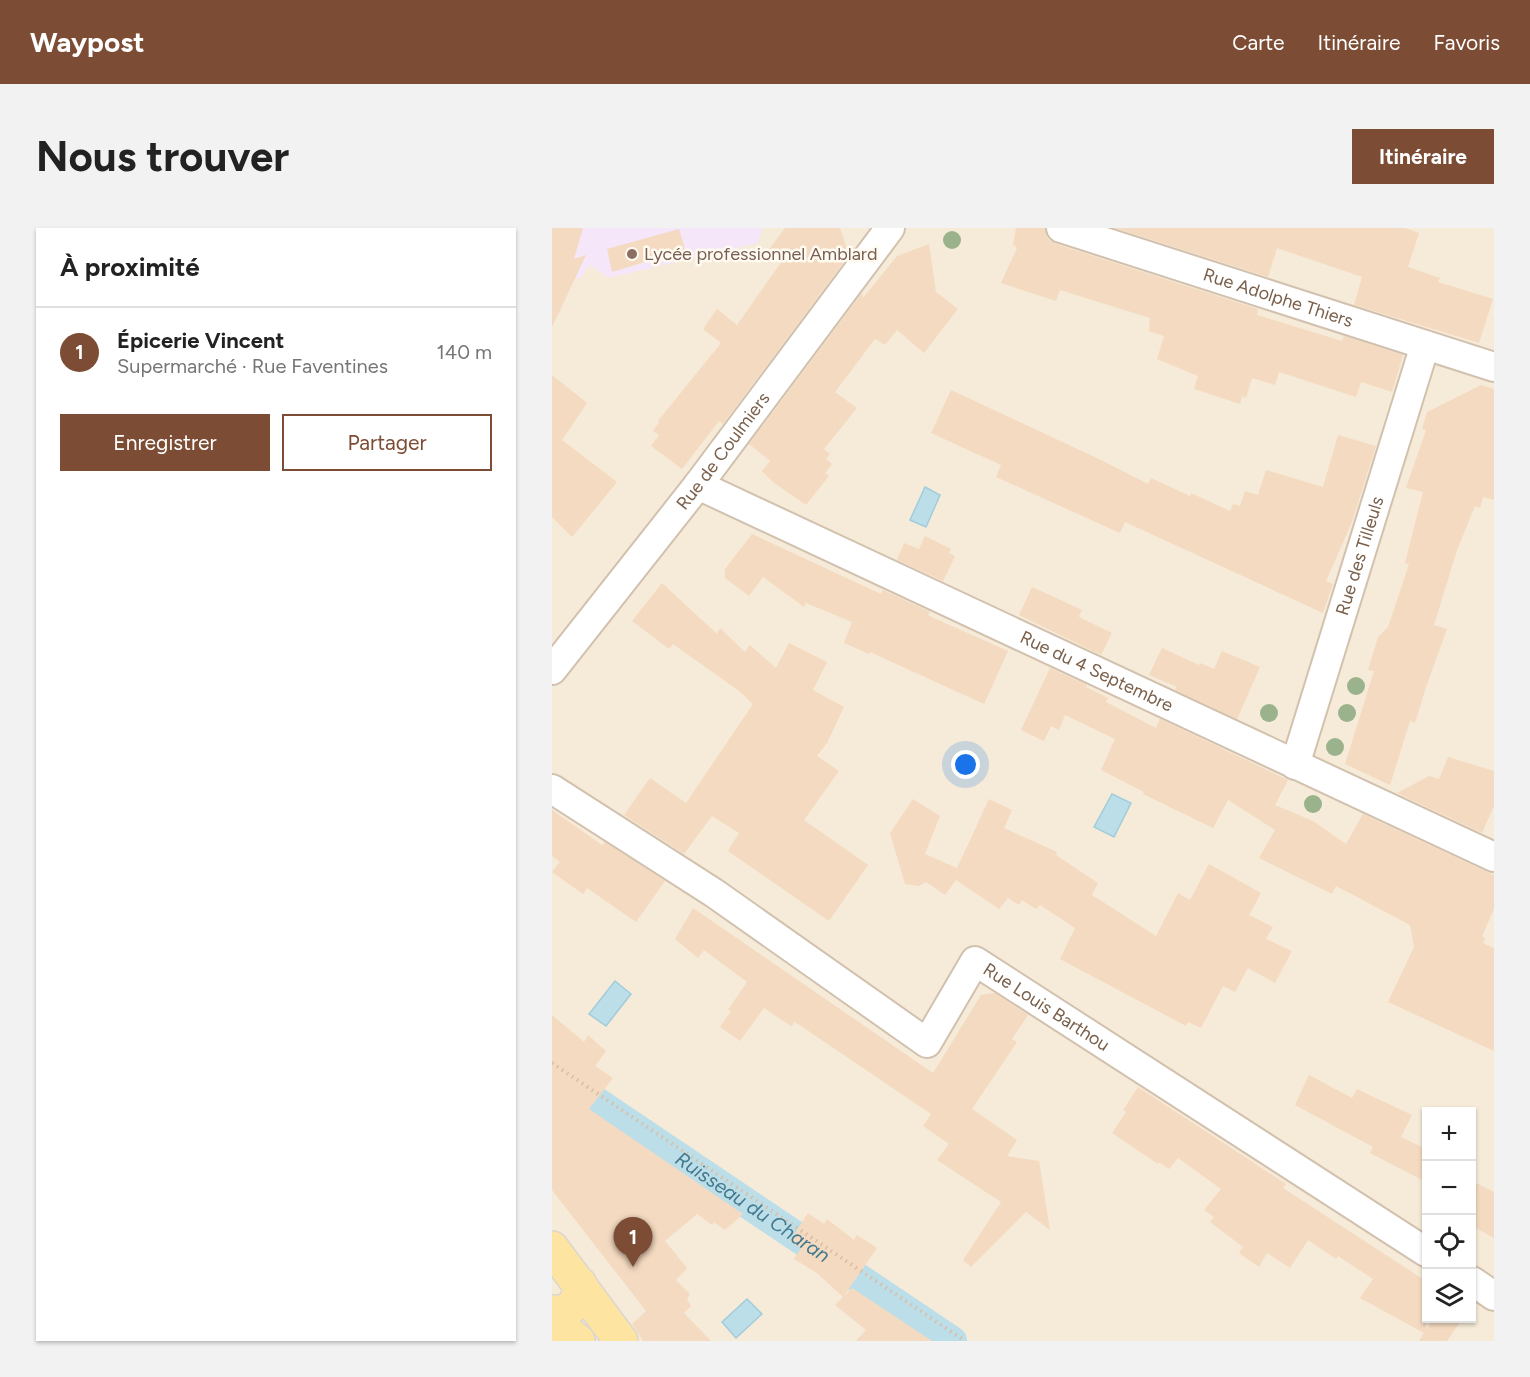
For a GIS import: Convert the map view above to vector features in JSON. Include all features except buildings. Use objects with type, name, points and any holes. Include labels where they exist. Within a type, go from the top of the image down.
[{"type":"main road","points":[[552,1248],[621,1341]]},
{"type":"main road","points":[[552,1312],[569,1309],[576,1303],[580,1294],[580,1284]]},
{"type":"main road","points":[[552,1320],[578,1341]]},
{"type":"street","name":"Rue de Coulmiers","points":[[552,670],[698,485],[890,228]]},
{"type":"street","name":"Rue Adolphe Thiers","points":[[1061,228],[1494,367]]},
{"type":"street","name":"Rue des Tilleuls","points":[[1295,765],[1425,345]]},
{"type":"street","name":"Rue du 4 Septembre","points":[[698,485],[1494,857]]},
{"type":"street","name":"Rue Louis Barthou","points":[[552,789],[714,893],[927,1043],[975,961],[1422,1249]]},
{"type":"street","points":[[1476,1284],[1494,1296]]},
{"type":"path","points":[[552,1063],[965,1341]]},
{"type":"shaded area","points":[[552,228],[1494,228],[1494,1341],[581,1341],[552,1317]]},
{"type":"shaded area","name":"Lycée professionnel Amblard","points":[[552,228],[763,228],[758,243],[608,278],[590,265],[580,279],[569,274]]},
{"type":"water","points":[[925,487],[940,495],[926,527],[910,520]]},
{"type":"water","points":[[1112,794],[1131,803],[1114,837],[1094,827]]},
{"type":"water","points":[[615,981],[631,994],[606,1026],[589,1014]]},
{"type":"water","points":[[747,1299],[762,1314],[736,1338],[722,1322]]},
{"type":"waterway","name":"Ruisseau du Charan","points":[[552,1072],[952,1341]]},
{"type":"place","name":"Lycée professionnel Amblard","points":[[632,254]]},
{"type":"place","name":"Épicerie Vincent","points":[[633,1267]]}]
